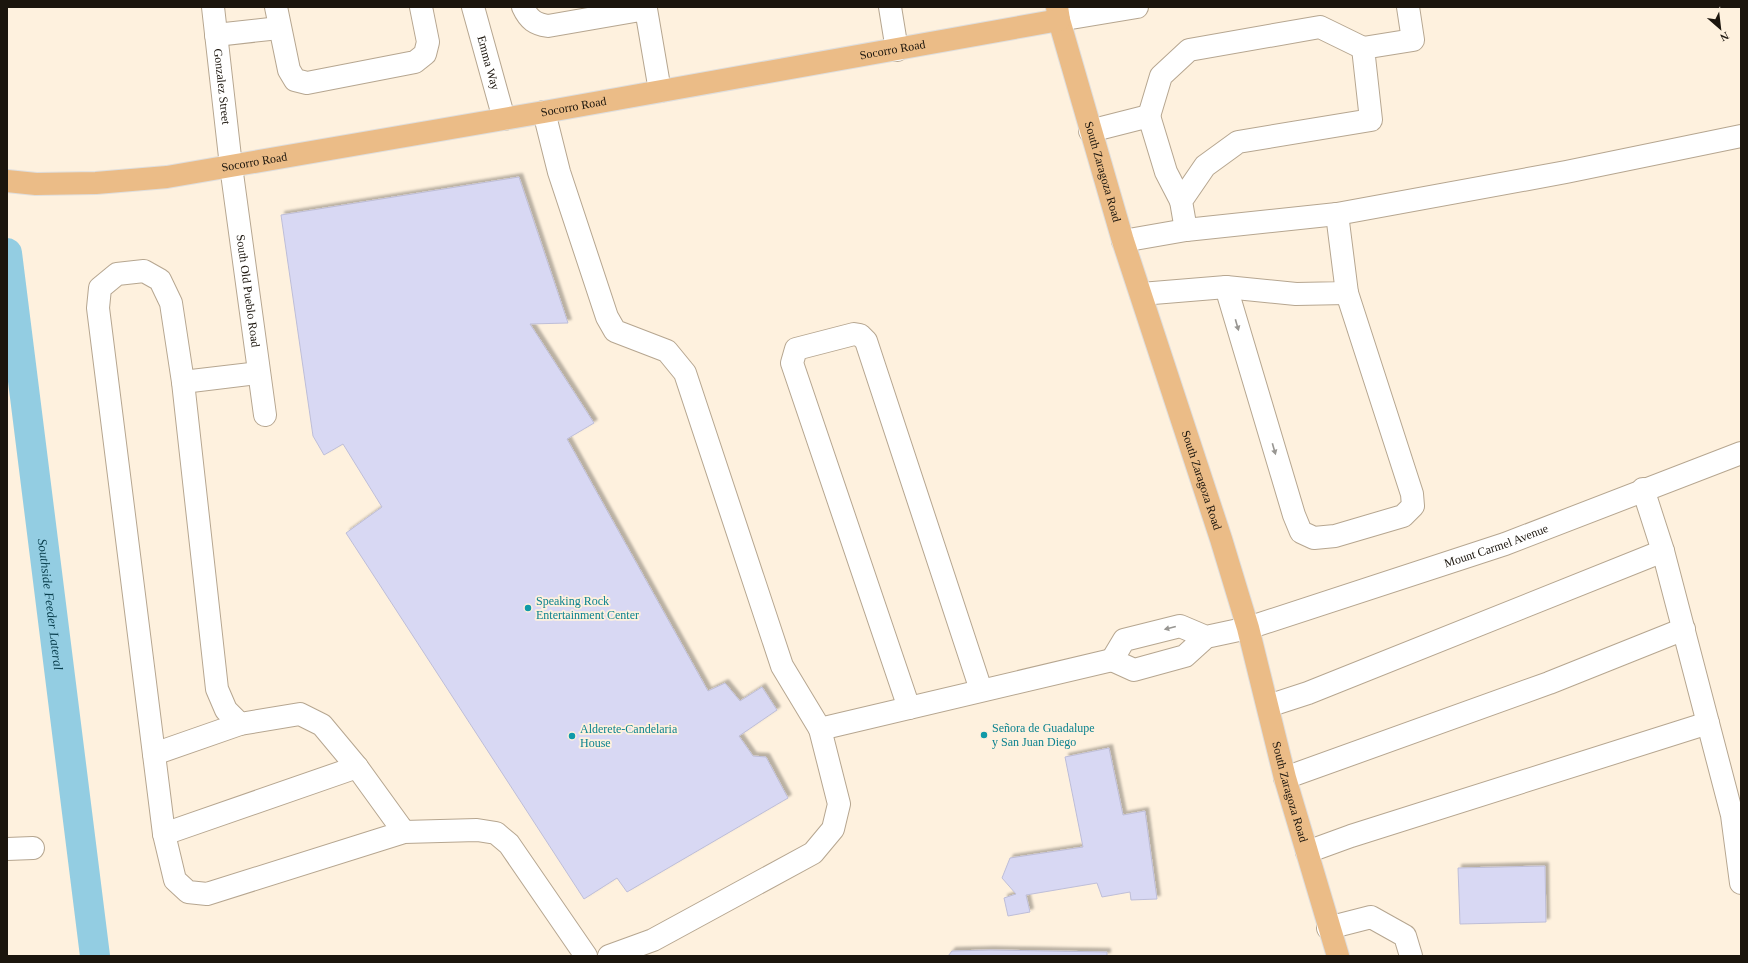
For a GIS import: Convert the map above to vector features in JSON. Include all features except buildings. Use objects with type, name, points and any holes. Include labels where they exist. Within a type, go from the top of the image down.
[{"type":"main road","name":"Socorro Road","points":[[7,181],[36,184],[96,183],[167,177],[897,50],[1058,13]]},
{"type":"main road","name":"South Zaragoza Road","points":[[1058,13],[1090,131],[1123,241],[1222,539],[1248,628],[1285,778],[1328,928],[1338,956]]},
{"type":"street","name":"Gonzalez Street","points":[[213,7],[231,166]]},
{"type":"street","points":[[276,7],[279,28],[289,70],[295,80],[307,83],[415,62],[425,54],[428,42],[421,7]]},
{"type":"street","name":"Emma Way","points":[[473,7],[504,119]]},
{"type":"street","points":[[523,7],[527,16],[536,24],[548,26],[650,8],[660,91]]},
{"type":"street","points":[[890,7],[897,50]]},
{"type":"street","name":"Socorro Road","points":[[1058,13],[1137,7]]},
{"type":"street","points":[[1186,230],[1180,201],[1166,172],[1149,116],[1161,76],[1189,50],[1320,27],[1363,48],[1413,40],[1408,7]]},
{"type":"street","points":[[216,35],[279,28]]},
{"type":"street","points":[[1180,201],[1205,166],[1238,142],[1372,120],[1363,48]]},
{"type":"street","points":[[544,112],[559,172],[607,317],[615,331],[667,351],[684,373],[782,666],[820,729],[839,804],[833,829],[812,853],[653,940],[609,956]]},
{"type":"street","points":[[1090,131],[1149,116]]},
{"type":"street","points":[[1123,241],[1186,230],[1337,214],[1566,172],[1741,136]]},
{"type":"street","name":"South Old Pueblo Road","points":[[231,166],[258,373],[265,415]]},
{"type":"street","points":[[1226,287],[1294,515],[1301,532],[1314,538],[1335,536],[1403,516],[1413,506],[1412,494],[1347,293],[1337,214]]},
{"type":"street","points":[[240,724],[226,710],[217,689],[183,382],[171,303],[160,280],[144,271],[117,274],[100,288],[98,308],[164,834],[175,880],[188,892],[206,894],[404,832],[477,830],[496,833],[509,844],[586,956]]},
{"type":"street","points":[[1141,294],[1226,287],[1296,294],[1347,293]]},
{"type":"street","points":[[909,708],[792,363],[796,349],[854,334],[860,335],[866,341],[981,690]]},
{"type":"street","points":[[183,382],[258,373]]},
{"type":"street","name":"Mount Carmel Avenue","points":[[1206,637],[1248,628],[1504,544],[1741,453]]},
{"type":"street","points":[[1643,490],[1663,551],[1732,815],[1741,883]]},
{"type":"street","points":[[1268,706],[1308,693],[1663,551]]},
{"type":"street","points":[[820,729],[1112,660],[1134,670],[1185,656],[1206,637],[1180,626],[1124,640],[1112,660]]},
{"type":"street","points":[[1285,778],[1549,683],[1684,630]]},
{"type":"street","points":[[154,754],[240,724],[300,714],[322,724],[357,767],[404,832]]},
{"type":"street","points":[[1307,852],[1708,723]]},
{"type":"street","points":[[164,834],[357,767]]},
{"type":"street","points":[[7,849],[33,848]]},
{"type":"street","points":[[1328,928],[1371,917],[1405,936],[1411,956]]},
{"type":"waterway","name":"Southside Feeder Lateral","points":[[7,253],[95,956]]},
{"type":"place","name":"Speaking Rock Entertainment Center","points":[[528,608]]},
{"type":"place","name":"Señora de Guadalupe y San Juan Diego","points":[[984,735]]},
{"type":"place","name":"Alderete-Candelaria House","points":[[572,736]]}]
